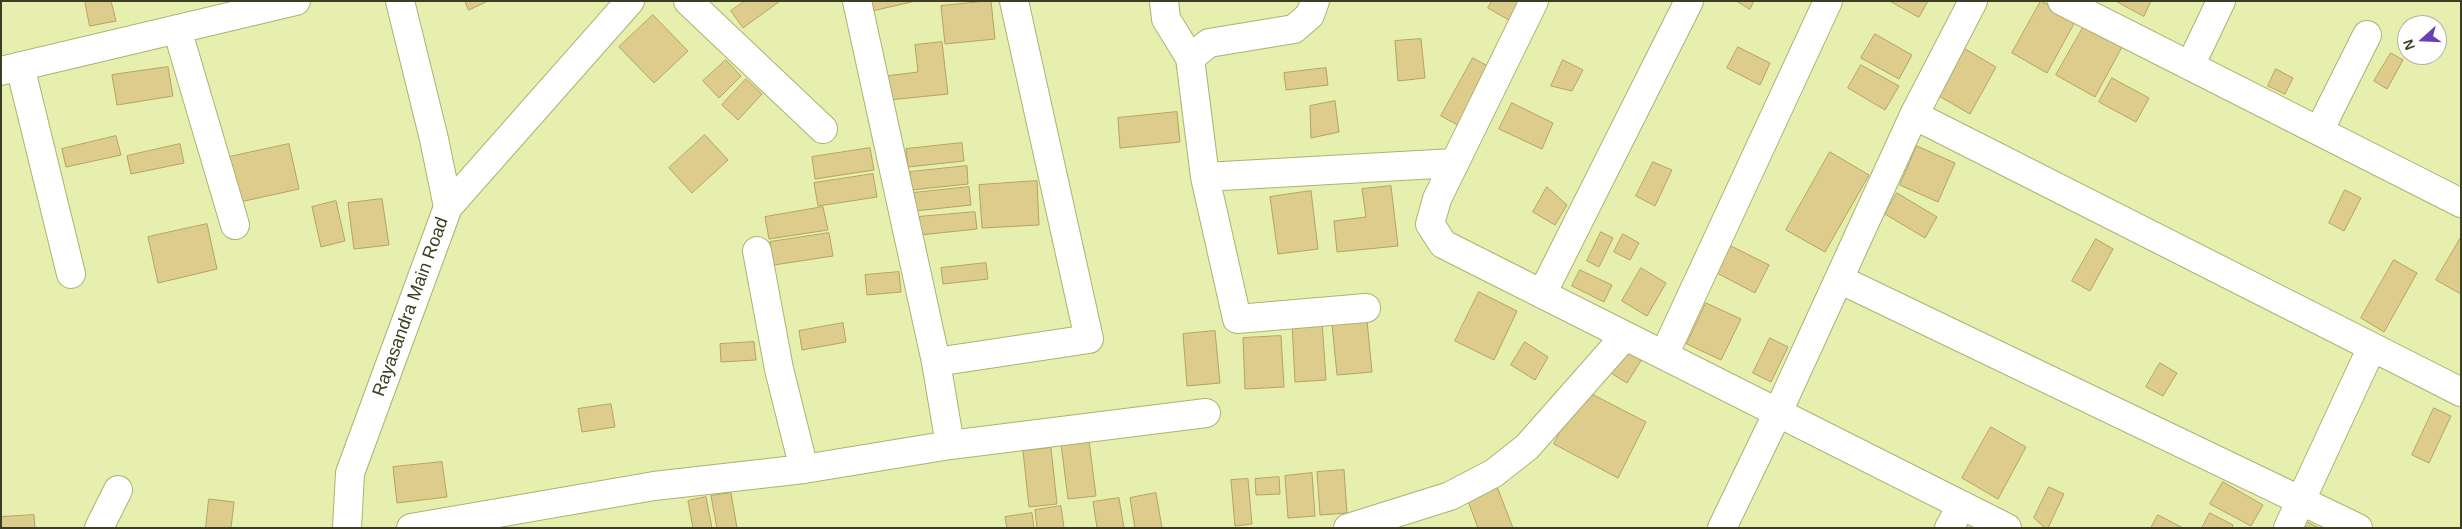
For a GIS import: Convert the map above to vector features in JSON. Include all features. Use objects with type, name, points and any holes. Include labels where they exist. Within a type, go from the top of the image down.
[{"type":"street","points":[[71,274],[11,68],[296,1]]},
{"type":"street","points":[[400,1],[434,139],[448,207]]},
{"type":"street","name":"Rayasandra Main Road","points":[[347,528],[350,473],[448,207],[630,1]]},
{"type":"street","points":[[688,1],[823,129]]},
{"type":"street","points":[[857,1],[936,362],[950,446]]},
{"type":"street","points":[[936,362],[1089,339],[1014,1]]},
{"type":"street","points":[[1164,1],[1166,19],[1190,58],[1205,178],[1237,319],[1366,308]]},
{"type":"street","points":[[1190,58],[1209,43],[1294,29],[1310,15],[1315,1]]},
{"type":"street","points":[[1534,1],[1437,199],[1430,224],[1443,244],[1778,412],[1956,516],[2007,528]]},
{"type":"street","points":[[1542,294],[1689,1]]},
{"type":"street","points":[[1664,355],[1828,1]]},
{"type":"street","points":[[1722,528],[1840,279],[1914,115],[1973,1]]},
{"type":"street","points":[[2062,1],[2461,202]]},
{"type":"street","points":[[2190,66],[2221,1]]},
{"type":"street","points":[[177,30],[235,225]]},
{"type":"street","points":[[2318,131],[2367,35]]},
{"type":"street","points":[[1914,115],[2461,392]]},
{"type":"street","points":[[1205,178],[1454,163]]},
{"type":"street","points":[[757,252],[779,369],[804,468]]},
{"type":"street","points":[[1840,279],[2358,528]]},
{"type":"street","points":[[1348,528],[1450,496],[1494,473],[1527,447],[1625,336]]},
{"type":"street","points":[[2288,528],[2372,347]]},
{"type":"street","points":[[411,528],[654,486],[804,468],[950,446],[1206,413]]},
{"type":"street","points":[[99,528],[118,490]]},
{"type":"building","points":[[85,1],[111,1],[116,21],[90,26]]},
{"type":"building","points":[[465,1],[488,1],[469,10]]},
{"type":"building","points":[[745,1],[780,1],[743,28],[731,11]]},
{"type":"building","points":[[870,1],[916,1],[872,11]]},
{"type":"building","points":[[991,1],[995,39],[945,44],[941,6]]},
{"type":"building","points":[[1492,1],[1527,1],[1514,23],[1488,8]]},
{"type":"building","points":[[1737,1],[1754,1],[1750,9]]},
{"type":"building","points":[[1890,1],[1928,1],[1919,17]]},
{"type":"building","points":[[2041,1],[2076,20],[2047,73],[2012,53]]},
{"type":"building","points":[[2116,1],[2151,1],[2144,16]]},
{"type":"building","points":[[653,15],[688,51],[654,83],[619,47]]},
{"type":"building","points":[[2084,26],[2122,47],[2095,97],[2056,75]]},
{"type":"building","points":[[1875,34],[1912,55],[1899,79],[1861,58]]},
{"type":"building","points":[[1421,39],[1425,78],[1398,81],[1395,41]]},
{"type":"building","points":[[942,42],[948,94],[889,100],[886,76],[918,72],[915,45]]},
{"type":"building","points":[[1738,47],[1770,63],[1760,85],[1727,68]]},
{"type":"building","points":[[1965,49],[1996,67],[1970,114],[1939,96]]},
{"type":"building","points":[[2391,53],[2397,56],[2397,65],[2400,65],[2387,89],[2374,81]]},
{"type":"building","points":[[1473,58],[1497,71],[1465,129],[1441,116]]},
{"type":"building","points":[[726,60],[741,76],[719,98],[703,81]]},
{"type":"building","points":[[1563,60],[1583,70],[1572,91],[1551,86]]},
{"type":"building","points":[[1861,65],[1899,86],[1885,110],[1848,88]]},
{"type":"building","points":[[168,67],[173,96],[117,105],[112,75]]},
{"type":"building","points":[[1326,68],[1328,85],[1286,90],[1284,73]]},
{"type":"building","points":[[2276,69],[2293,78],[2285,94],[2268,86]]},
{"type":"building","points":[[2112,78],[2149,98],[2136,122],[2099,102]]},
{"type":"building","points":[[746,79],[762,94],[738,120],[722,105]]},
{"type":"building","points":[[1335,101],[1339,132],[1311,138],[1310,106]]},
{"type":"building","points":[[1512,103],[1553,123],[1542,149],[1499,129]]},
{"type":"building","points":[[1177,112],[1180,142],[1120,148],[1118,118]]},
{"type":"building","points":[[705,135],[728,160],[692,193],[669,168]]},
{"type":"building","points":[[116,136],[121,155],[66,167],[62,149]]},
{"type":"building","points":[[962,143],[964,161],[908,167],[906,149]]},
{"type":"building","points":[[180,144],[184,163],[131,174],[127,156]]},
{"type":"building","points":[[289,144],[299,189],[240,202],[229,157]]},
{"type":"building","points":[[1917,146],[1955,163],[1938,202],[1900,185]]},
{"type":"building","points":[[870,148],[874,170],[815,179],[812,157]]},
{"type":"building","points":[[1830,152],[1869,175],[1825,252],[1786,230]]},
{"type":"building","points":[[1653,162],[1672,170],[1655,206],[1636,196]]},
{"type":"building","points":[[967,166],[968,184],[912,190],[910,172]]},
{"type":"building","points":[[873,174],[877,197],[818,206],[814,183]]},
{"type":"building","points":[[1037,181],[1039,225],[982,228],[979,185]]},
{"type":"building","points":[[1391,186],[1398,246],[1337,252],[1334,221],[1366,217],[1362,189]]},
{"type":"building","points":[[969,187],[971,205],[915,211],[913,193]]},
{"type":"building","points":[[1547,187],[1567,205],[1555,225],[1533,212]]},
{"type":"building","points":[[2345,190],[2361,198],[2344,231],[2329,223]]},
{"type":"building","points":[[1311,191],[1318,249],[1278,254],[1270,197]]},
{"type":"building","points":[[1897,193],[1937,217],[1925,238],[1885,214]]},
{"type":"building","points":[[382,199],[389,245],[354,249],[348,203]]},
{"type":"building","points":[[336,201],[345,241],[321,247],[312,207]]},
{"type":"building","points":[[823,207],[828,230],[769,239],[765,217]]},
{"type":"building","points":[[975,212],[977,229],[920,235],[918,217]]},
{"type":"building","points":[[207,224],[217,269],[158,283],[148,237]]},
{"type":"building","points":[[1601,232],[1613,238],[1599,267],[1587,261]]},
{"type":"building","points":[[829,233],[833,256],[774,265],[770,242]]},
{"type":"building","points":[[1623,234],[1639,243],[1630,260],[1614,252]]},
{"type":"building","points":[[2461,237],[2461,294],[2436,280]]},
{"type":"building","points":[[2096,239],[2113,249],[2090,291],[2072,281]]},
{"type":"building","points":[[1731,246],[1769,265],[1755,293],[1717,273]]},
{"type":"building","points":[[2394,260],[2417,273],[2384,332],[2361,318]]},
{"type":"building","points":[[986,263],[988,279],[943,284],[941,268]]},
{"type":"building","points":[[1641,268],[1666,283],[1647,316],[1622,301]]},
{"type":"building","points":[[1580,270],[1612,285],[1604,302],[1572,286]]},
{"type":"building","points":[[899,272],[901,292],[867,295],[865,275]]},
{"type":"building","points":[[1479,292],[1517,311],[1494,360],[1455,341]]},
{"type":"building","points":[[1706,303],[1741,319],[1721,360],[1687,344]]},
{"type":"building","points":[[1367,320],[1372,372],[1337,375],[1332,324]]},
{"type":"building","points":[[1322,321],[1326,380],[1295,382],[1292,323]]},
{"type":"building","points":[[843,323],[846,342],[802,350],[799,331]]},
{"type":"building","points":[[1215,331],[1220,383],[1187,386],[1183,334]]},
{"type":"building","points":[[1281,336],[1284,387],[1245,389],[1243,338]]},
{"type":"building","points":[[1770,338],[1788,347],[1771,382],[1753,373]]},
{"type":"building","points":[[754,342],[756,360],[721,362],[720,344]]},
{"type":"building","points":[[1525,342],[1548,357],[1535,380],[1511,365]]},
{"type":"building","points":[[1621,347],[1642,359],[1627,383],[1606,370]]},
{"type":"building","points":[[2160,363],[2177,373],[2163,396],[2146,387]]},
{"type":"building","points":[[1582,389],[1646,422],[1618,478],[1554,444]]},
{"type":"building","points":[[611,404],[615,427],[582,432],[578,409]]},
{"type":"building","points":[[2434,408],[2451,416],[2429,463],[2412,455]]},
{"type":"building","points":[[1991,427],[2026,447],[1998,499],[1962,478]]},
{"type":"building","points":[[1089,441],[1096,496],[1068,499],[1061,444]]},
{"type":"building","points":[[1051,448],[1057,504],[1029,507],[1023,451]]},
{"type":"building","points":[[442,462],[447,497],[397,503],[393,467]]},
{"type":"building","points":[[1344,470],[1347,513],[1320,515],[1317,472]]},
{"type":"building","points":[[1312,473],[1315,516],[1288,518],[1285,476]]},
{"type":"building","points":[[1279,477],[1280,494],[1256,495],[1255,479]]},
{"type":"building","points":[[1248,479],[1252,524],[1235,526],[1231,480]]},
{"type":"building","points":[[1494,479],[1513,528],[1478,528],[1465,493]]},
{"type":"building","points":[[2223,482],[2263,505],[2251,526],[2210,504]]},
{"type":"building","points":[[2049,487],[2064,494],[2048,528],[2045,528],[2034,518]]},
{"type":"building","points":[[731,493],[737,528],[717,528],[711,496]]},
{"type":"building","points":[[1156,493],[1162,528],[1135,528],[1130,498]]},
{"type":"building","points":[[706,497],[712,528],[693,528],[688,501]]},
{"type":"building","points":[[1119,498],[1124,528],[1097,528],[1093,502]]},
{"type":"building","points":[[209,499],[234,502],[231,528],[206,528]]},
{"type":"building","points":[[1061,506],[1064,528],[1037,528],[1035,510]]},
{"type":"building","points":[[1032,513],[1034,528],[1007,528],[1005,517]]},
{"type":"building","points":[[2210,513],[2233,525],[2232,528],[2202,528]]},
{"type":"building","points":[[34,515],[35,528],[1,528],[1,517]]},
{"type":"building","points":[[2158,515],[2183,528],[2151,528]]},
{"type":"building","points":[[2296,516],[2319,528],[2290,528]]}]
